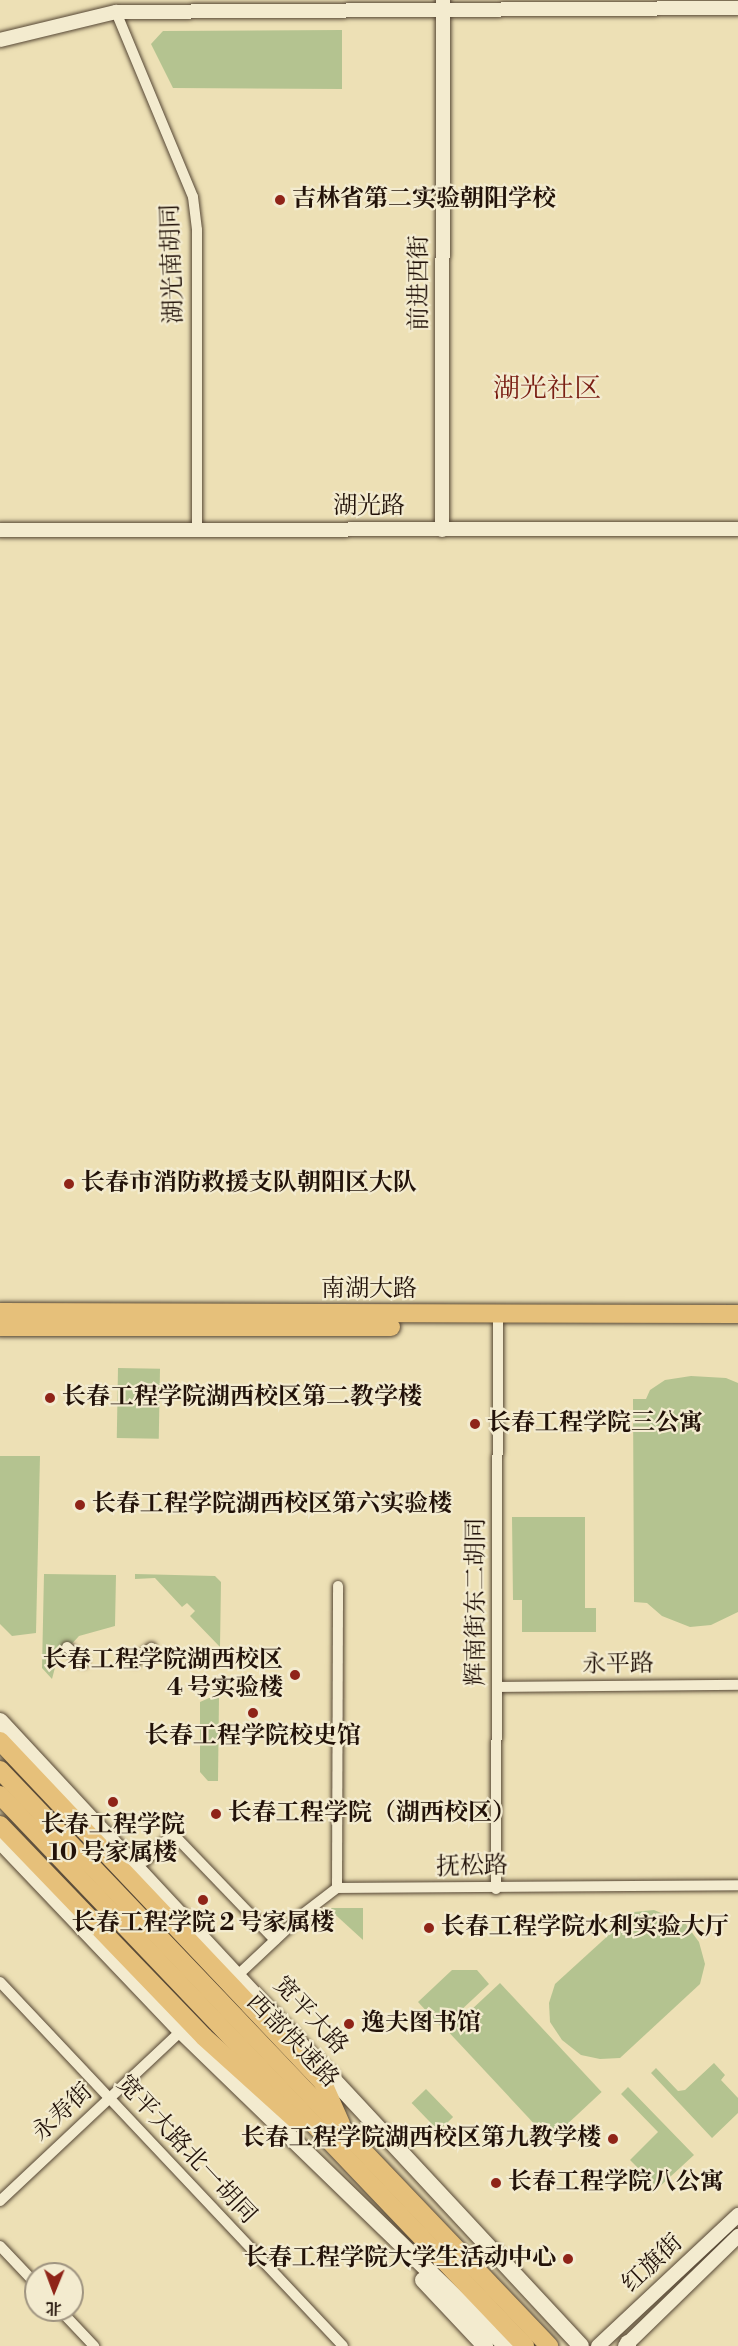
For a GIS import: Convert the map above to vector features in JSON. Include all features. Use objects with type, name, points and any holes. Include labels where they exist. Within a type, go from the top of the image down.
[{"type":"main road","name":"南湖大路","points":[[0,1312],[738,1326]]},
{"type":"main road","name":"南湖大路","points":[[0,1328],[738,1314]]},
{"type":"main road","name":"宽平大路","points":[[0,1721],[239,1974],[581,2346]]},
{"type":"main road","points":[[5,1746],[323,2083],[336,2135]]},
{"type":"main road","name":"西部快速路","points":[[0,1770],[336,2135],[525,2346]]},
{"type":"main road","name":"西部快速路","points":[[0,1795],[336,2135],[549,2346]]},
{"type":"main road","points":[[0,1825],[204,2037],[291,2117],[336,2135]]},
{"type":"main road","points":[[0,1841],[181,2031],[506,2346]]},
{"type":"main road","points":[[398,2242],[414,2271],[485,2346]]},
{"type":"street","points":[[0,40],[116,12],[443,5],[738,8]]},
{"type":"street","name":"前进西街","points":[[442,530],[443,5]]},
{"type":"street","name":"湖光南胡同","points":[[116,12],[193,197],[197,230],[197,529]]},
{"type":"street","name":"湖光路","points":[[0,530],[738,529]]},
{"type":"street","name":"辉南街东二胡同","points":[[496,1889],[498,1687],[502,1670],[499,1320]]},
{"type":"street","points":[[239,1974],[275,1940],[337,1888],[338,1586]]},
{"type":"street","points":[[67,1647],[83,1662]]},
{"type":"street","points":[[135,1661],[151,1647]]},
{"type":"street","name":"永平路","points":[[498,1687],[738,1685]]},
{"type":"street","points":[[145,1861],[173,1834],[275,1940]]},
{"type":"street","name":"抚松路","points":[[337,1888],[496,1889],[738,1885]]},
{"type":"street","name":"宽平大路北一胡同","points":[[0,1982],[343,2346]]},
{"type":"street","name":"永寿街","points":[[0,2201],[181,2031]]},
{"type":"street","name":"红旗街","points":[[598,2346],[738,2215]]},
{"type":"street","name":"红旗街","points":[[627,2345],[738,2236]]},
{"type":"street","points":[[0,2246],[24,2271]]},
{"type":"street","points":[[71,2322],[94,2346]]},
{"type":"green space","points":[[342,30],[342,89],[173,88],[151,44],[163,31]]},
{"type":"green space","points":[[118,1368],[160,1369],[159,1439],[117,1438]]},
{"type":"green space","points":[[691,1376],[726,1378],[738,1383],[738,1612],[711,1625],[690,1627],[662,1616],[647,1603],[634,1602],[633,1399],[646,1399],[650,1390],[665,1380]]},
{"type":"green space","points":[[0,1456],[40,1456],[36,1633],[12,1636],[0,1624]]},
{"type":"green space","points":[[512,1517],[585,1517],[585,1608],[596,1608],[596,1632],[522,1632],[522,1600],[513,1600]]},
{"type":"green space","points":[[44,1574],[116,1575],[115,1626],[79,1636],[57,1660],[52,1679],[42,1668]]},
{"type":"green space","points":[[135,1574],[215,1576],[221,1582],[220,1647],[190,1616],[195,1611],[187,1603],[182,1607],[155,1578],[135,1579]]},
{"type":"green space","points":[[209,1698],[219,1698],[218,1781],[208,1781],[200,1772],[200,1702]]},
{"type":"green space","points":[[328,1908],[363,1908],[363,1940]]},
{"type":"green space","points":[[654,1910],[685,1923],[699,1942],[705,1964],[700,1984],[620,2058],[600,2059],[581,2055],[562,2040],[550,2022],[549,2003],[555,1984],[634,1912]]},
{"type":"green space","points":[[452,1970],[477,1970],[489,1984],[442,2028],[418,2002]]},
{"type":"green space","points":[[500,1983],[602,2092],[550,2140],[448,2031]]},
{"type":"green space","points":[[714,2063],[725,2075],[721,2080],[738,2098],[738,2113],[712,2138],[651,2073],[656,2068],[678,2091],[685,2090]]},
{"type":"green space","points":[[628,2087],[694,2155],[658,2188],[630,2160],[658,2132],[621,2094]]},
{"type":"green space","points":[[426,2089],[453,2117],[439,2131],[412,2103]]},
{"type":"place","name":"吉林省第二实验朝阳学校","points":[[280,200]]},
{"type":"place","name":"长春市消防救援支队朝阳区大队","points":[[69,1184]]},
{"type":"place","name":"长春工程学院湖西校区第二教学楼","points":[[50,1398]]},
{"type":"place","name":"长春工程学院三公寓","points":[[475,1424]]},
{"type":"place","name":"长春工程学院湖西校区第六实验楼","points":[[80,1505]]},
{"type":"place","name":"长春工程学院湖西校区 4 号实验楼","points":[[295,1675]]},
{"type":"place","name":"长春工程学院校史馆","points":[[253,1713]]},
{"type":"place","name":"长春工程学院 10 号家属楼","points":[[113,1802]]},
{"type":"place","name":"长春工程学院（湖西校区）","points":[[216,1814]]},
{"type":"place","name":"长春工程学院 2 号家属楼","points":[[203,1900]]},
{"type":"place","name":"长春工程学院水利实验大厅","points":[[429,1928]]},
{"type":"place","name":"逸夫图书馆","points":[[349,2024]]},
{"type":"place","name":"长春工程学院湖西校区第九教学楼","points":[[613,2139]]},
{"type":"place","name":"长春工程学院八公寓","points":[[496,2183]]},
{"type":"place","name":"长春工程学院大学生活动中心","points":[[568,2259]]},
{"type":"district","name":"湖光社区","points":[[547,390]]}]
